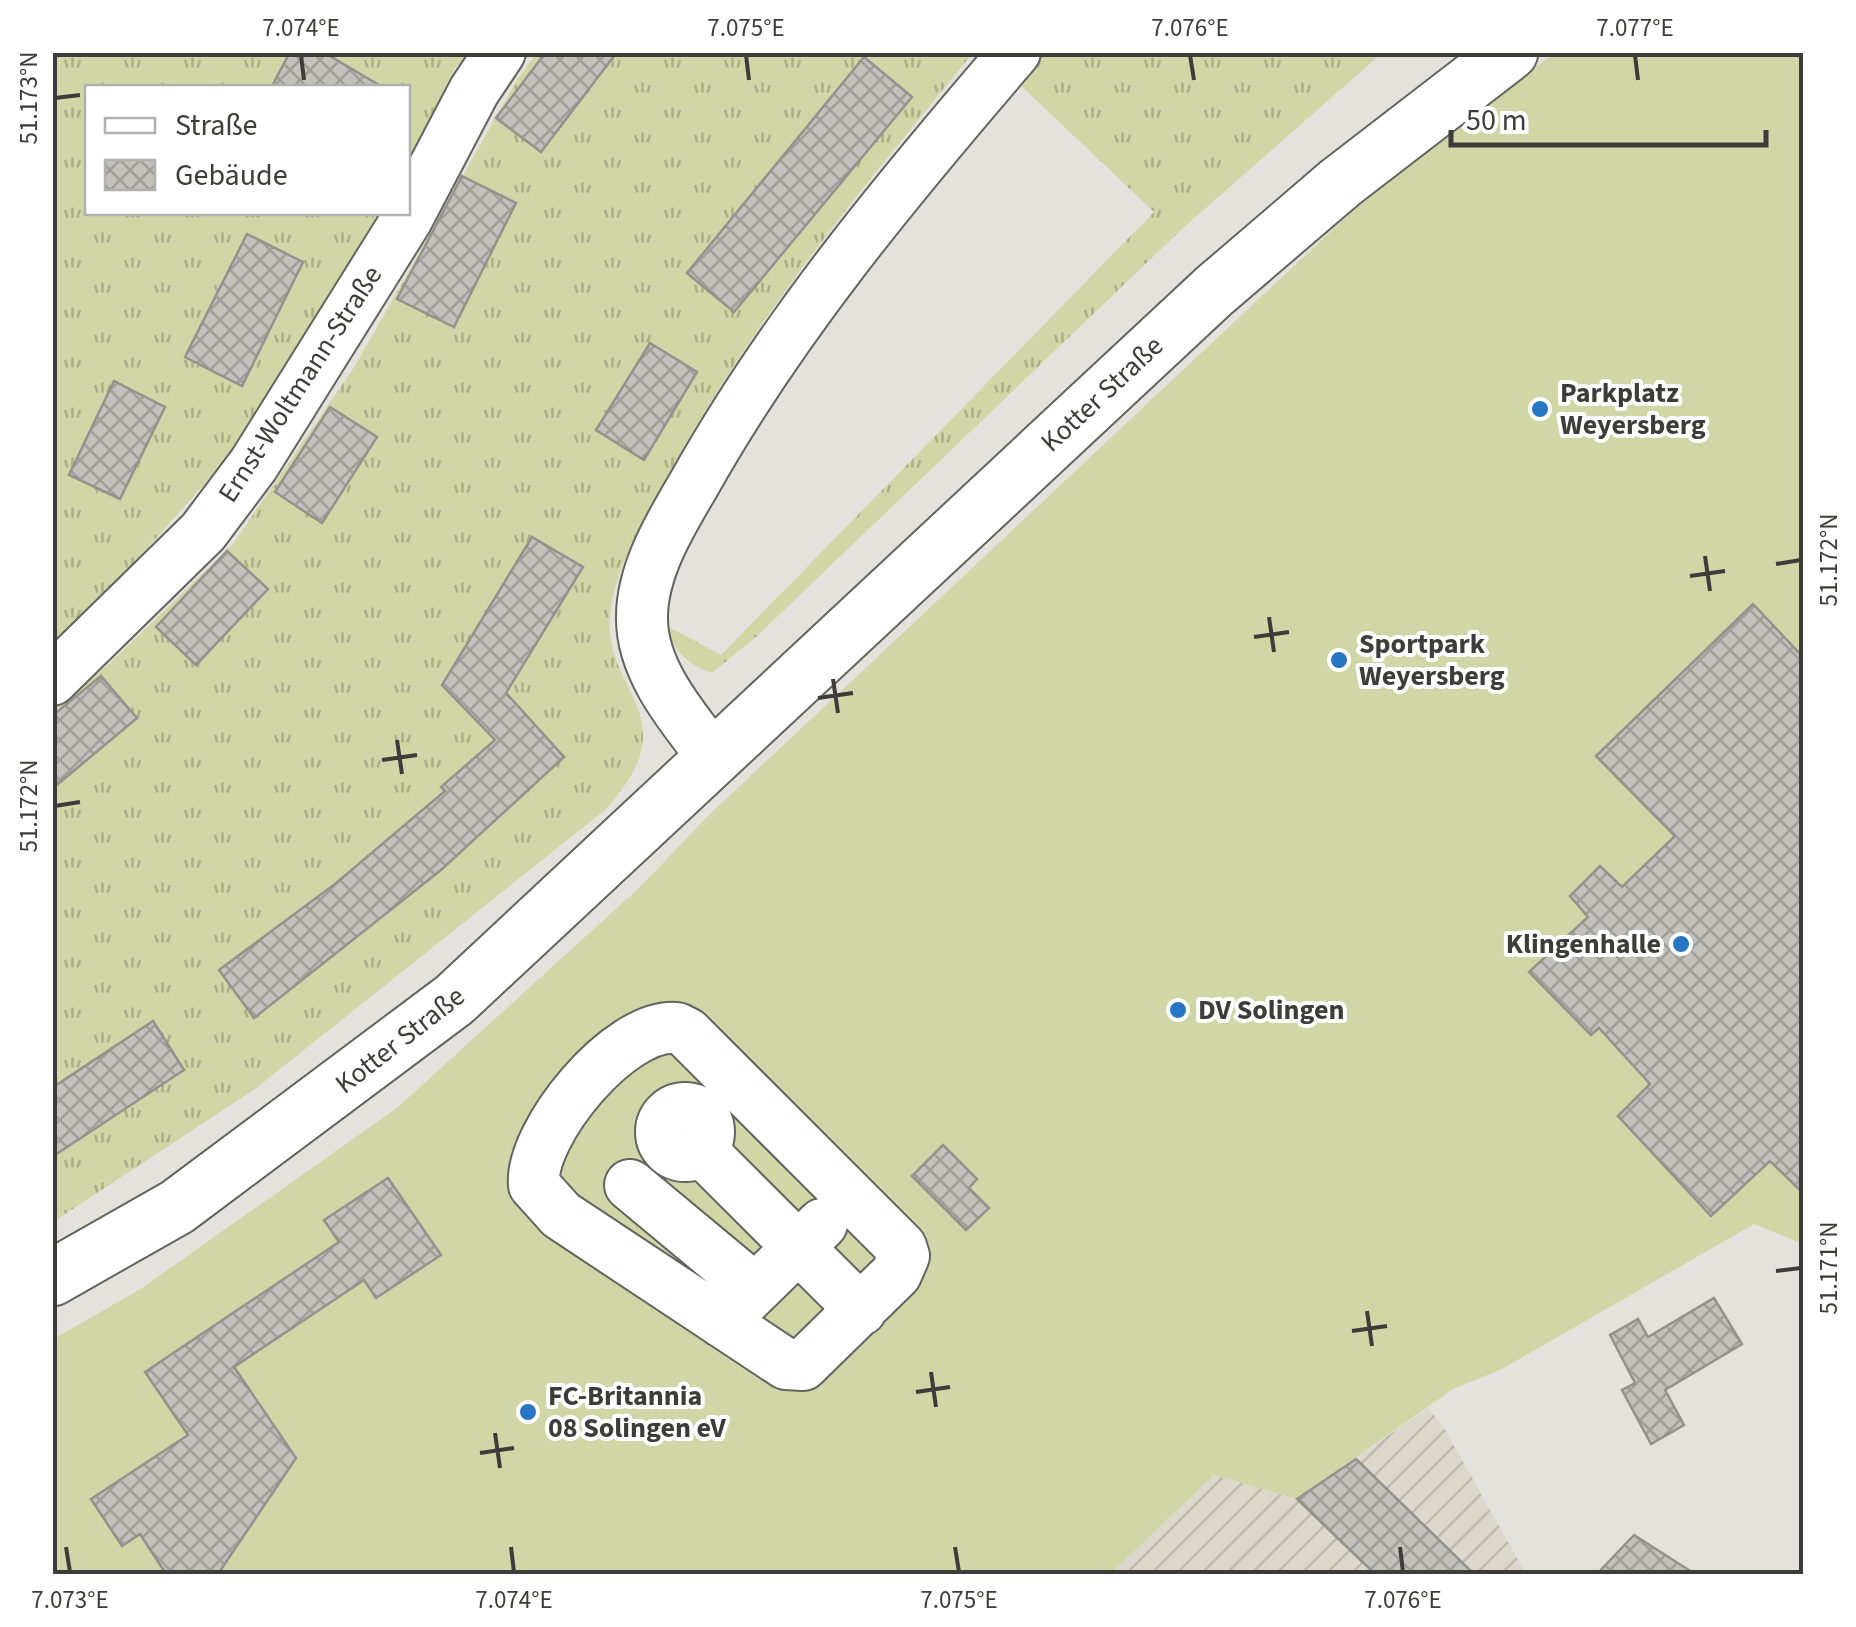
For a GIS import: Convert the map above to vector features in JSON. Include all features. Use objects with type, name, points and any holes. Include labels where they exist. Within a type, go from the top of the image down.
[{"type":"street","name":"Ernst-Woltmann-Straße","points":[[410,213],[474,91],[500,52]]},
{"type":"street","points":[[713,757],[666,694],[643,628],[642,614],[660,544],[717,442],[794,324],[936,144],[1016,52]]},
{"type":"street","name":"Kotter Straße","points":[[52,1278],[176,1207],[454,1000],[1214,290],[1340,183],[1510,52]]},
{"type":"street","name":"Ernst-Woltmann-Straße","points":[[52,680],[203,532],[254,464],[409,215]]},
{"type":"street","points":[[713,1254],[732,1227],[677,1028],[653,1028],[608,1054],[574,1098],[534,1165],[534,1185],[540,1197],[585,1230],[739,1305]]},
{"type":"street","points":[[608,1054],[709,1142],[798,1247],[860,1310]]},
{"type":"street","points":[[709,1142],[756,1157],[774,1120]]},
{"type":"street","points":[[585,1230],[630,1185],[709,1142],[774,1120]]},
{"type":"street","points":[[630,1185],[713,1254],[739,1305],[794,1366],[813,1358],[896,1274],[904,1256],[774,1120]]},
{"type":"street","points":[[739,1305],[850,1196]]},
{"type":"shaded area","points":[[1428,1408],[1443,1426],[1526,1574],[1110,1574],[1214,1475],[1297,1499]]},
{"type":"green space","points":[[53,53],[468,53],[455,68],[410,159],[410,85],[85,85],[85,215],[382,215],[237,447],[75,630],[53,648]]},
{"type":"green space","points":[[537,53],[973,53],[848,208],[769,314],[697,425],[634,540],[612,601],[610,632],[616,658],[636,702],[642,724],[642,748],[631,776],[605,810],[255,1089],[53,1222],[53,710],[108,665],[233,544],[355,366],[518,78]]},
{"type":"green space","points":[[1036,53],[1382,53],[1182,229],[757,636],[712,673],[695,665],[677,649],[665,625],[721,655],[1154,212],[1014,79]]},
{"type":"green space","name":"Sportpark Weyersberg","points":[[1555,53],[1803,53],[1803,1244],[1754,1224],[1502,1369],[1453,1389],[1297,1499],[1214,1475],[1110,1574],[53,1574],[52,1340],[142,1288],[397,1108],[640,887],[710,814],[1408,159]]},
{"type":"building","points":[[290,52],[323,52],[379,85],[273,85]]},
{"type":"building","points":[[546,52],[617,52],[541,152],[496,118]]},
{"type":"building","points":[[864,57],[912,97],[734,312],[687,273]]},
{"type":"building","points":[[462,176],[516,203],[454,327],[397,299]]},
{"type":"building","points":[[247,234],[303,262],[242,386],[185,357]]},
{"type":"building","points":[[650,343],[697,372],[644,460],[596,430]]},
{"type":"building","points":[[114,381],[165,407],[120,499],[69,475]]},
{"type":"building","points":[[330,407],[377,437],[322,523],[275,492]]},
{"type":"building","points":[[532,537],[583,567],[506,693],[564,757],[441,870],[254,1018],[219,970],[335,884],[445,791],[441,787],[495,740],[442,685]]},
{"type":"building","points":[[227,551],[268,589],[196,665],[156,627]]},
{"type":"building","name":"Klingenhalle","points":[[1753,604],[1804,658],[1804,1194],[1770,1161],[1711,1216],[1618,1116],[1650,1084],[1599,1028],[1591,1035],[1529,972],[1588,917],[1570,896],[1600,866],[1622,887],[1675,836],[1596,756]]},
{"type":"building","points":[[101,676],[137,718],[52,789],[52,716]]},
{"type":"building","points":[[153,1021],[184,1070],[52,1157],[52,1088]]},
{"type":"building","points":[[943,1145],[977,1179],[969,1188],[989,1208],[966,1230],[912,1176]]},
{"type":"building","points":[[388,1178],[441,1255],[376,1298],[364,1280],[234,1367],[296,1458],[218,1574],[166,1574],[140,1534],[122,1546],[91,1499],[188,1435],[145,1372],[339,1242],[324,1220]]},
{"type":"building","points":[[1714,1298],[1742,1344],[1665,1390],[1684,1425],[1651,1444],[1622,1390],[1635,1383],[1610,1335],[1638,1319],[1648,1337]]},
{"type":"building","points":[[1356,1459],[1474,1574],[1375,1574],[1297,1499]]},
{"type":"building","points":[[1634,1535],[1695,1574],[1597,1574]]},
{"type":"place","name":"Parkplatz Weyersberg","points":[[1540,409]]},
{"type":"place","name":"Sportpark Weyersberg","points":[[1339,660]]},
{"type":"place","name":"Klingenhalle","points":[[1681,944]]},
{"type":"place","name":"DV Solingen","points":[[1178,1010]]},
{"type":"place","name":"FC-Britannia 08 Solingen eV","points":[[528,1412]]}]
